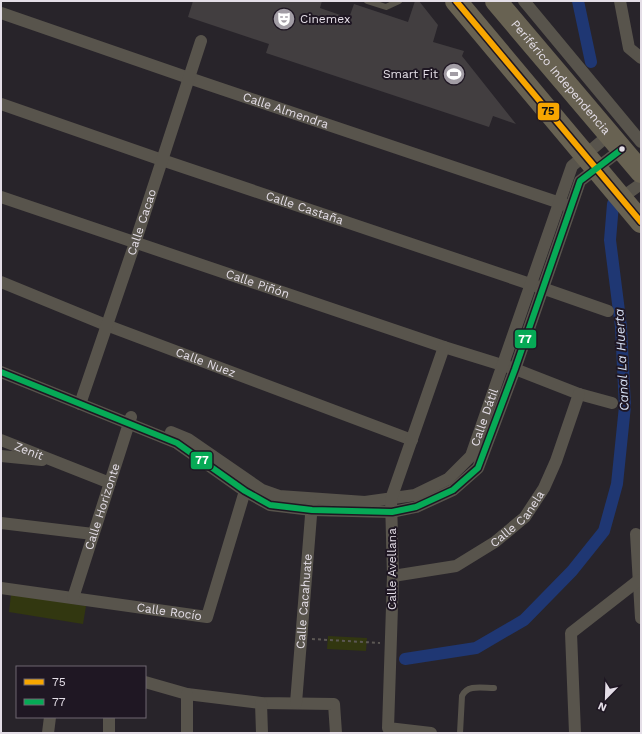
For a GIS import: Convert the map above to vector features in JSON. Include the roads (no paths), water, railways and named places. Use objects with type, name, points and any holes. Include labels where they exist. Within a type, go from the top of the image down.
[{"type":"highway","points":[[456,1],[641,222]]},
{"type":"highway","name":"Periférico Independencia","points":[[496,1],[624,142],[641,172]]},
{"type":"street","points":[[524,1],[624,142]]},
{"type":"street","points":[[620,1],[629,48],[641,58]]},
{"type":"street","name":"Calle Almendra","points":[[1,13],[189,78],[571,206]]},
{"type":"street","name":"Calle Cacao","points":[[81,400],[135,243],[201,41]]},
{"type":"street","name":"Calle Castaña","points":[[1,104],[542,288],[608,312]]},
{"type":"street","name":"Calle Dátil","points":[[1,363],[81,400],[130,420],[177,443],[245,491],[270,505],[365,502],[416,495],[448,479],[471,456],[572,166],[590,162],[624,142]]},
{"type":"street","name":"Calle Dátil","points":[[130,420],[188,439],[262,490],[278,496],[312,504],[392,512],[416,507],[453,490],[478,468],[516,369],[542,288],[580,181],[590,162],[624,142]]},
{"type":"street","points":[[621,198],[641,184]]},
{"type":"street","name":"Calle Piñón","points":[[1,197],[444,347],[516,369]]},
{"type":"street","name":"Calle Nuez","points":[[1,282],[106,325],[412,440]]},
{"type":"street","name":"Calle Avellana","points":[[431,733],[388,728],[393,576],[391,499],[444,347]]},
{"type":"street","points":[[516,369],[579,394],[612,403]]},
{"type":"street","name":"Calle Dátil","points":[[1,372],[81,400]]},
{"type":"street","name":"Calle Canela","points":[[393,576],[456,566],[495,542],[525,517],[544,488],[556,461],[579,394]]},
{"type":"street","name":"Calle Horizonte","points":[[73,598],[130,420]]},
{"type":"street","name":"Zenit","points":[[1,440],[110,483]]},
{"type":"street","name":"Zenit","points":[[1,456],[57,461]]},
{"type":"street","name":"Calle Rocío","points":[[1,588],[207,617],[245,491]]},
{"type":"street","name":"Calle Cacahuate","points":[[296,703],[312,504]]},
{"type":"street","points":[[1,523],[93,534]]},
{"type":"street","points":[[636,534],[640,581],[641,618]]},
{"type":"street","points":[[575,733],[571,633],[640,581]]},
{"type":"street","points":[[146,682],[187,694],[261,703],[334,704],[336,733]]},
{"type":"street","points":[[187,694],[187,733]]},
{"type":"street","points":[[261,703],[262,733]]},
{"type":"street","points":[[48,733],[50,718]]},
{"type":"street","points":[[109,718],[109,733]]},
{"type":"lane","points":[[371,2],[386,7],[399,1]]},
{"type":"lane","points":[[460,733],[462,696],[464,691],[469,688],[494,688]]},
{"type":"waterway","name":"Canal La Huerta","points":[[578,1],[591,62]]},
{"type":"waterway","name":"Canal La Huerta","points":[[405,659],[476,648],[524,620],[572,571],[604,531],[617,484],[625,406],[621,327],[610,240],[613,204]]},
{"type":"place","name":"Cinemex","points":[[284,19]]},
{"type":"place","name":"Smart Fit","points":[[454,74]]}]
